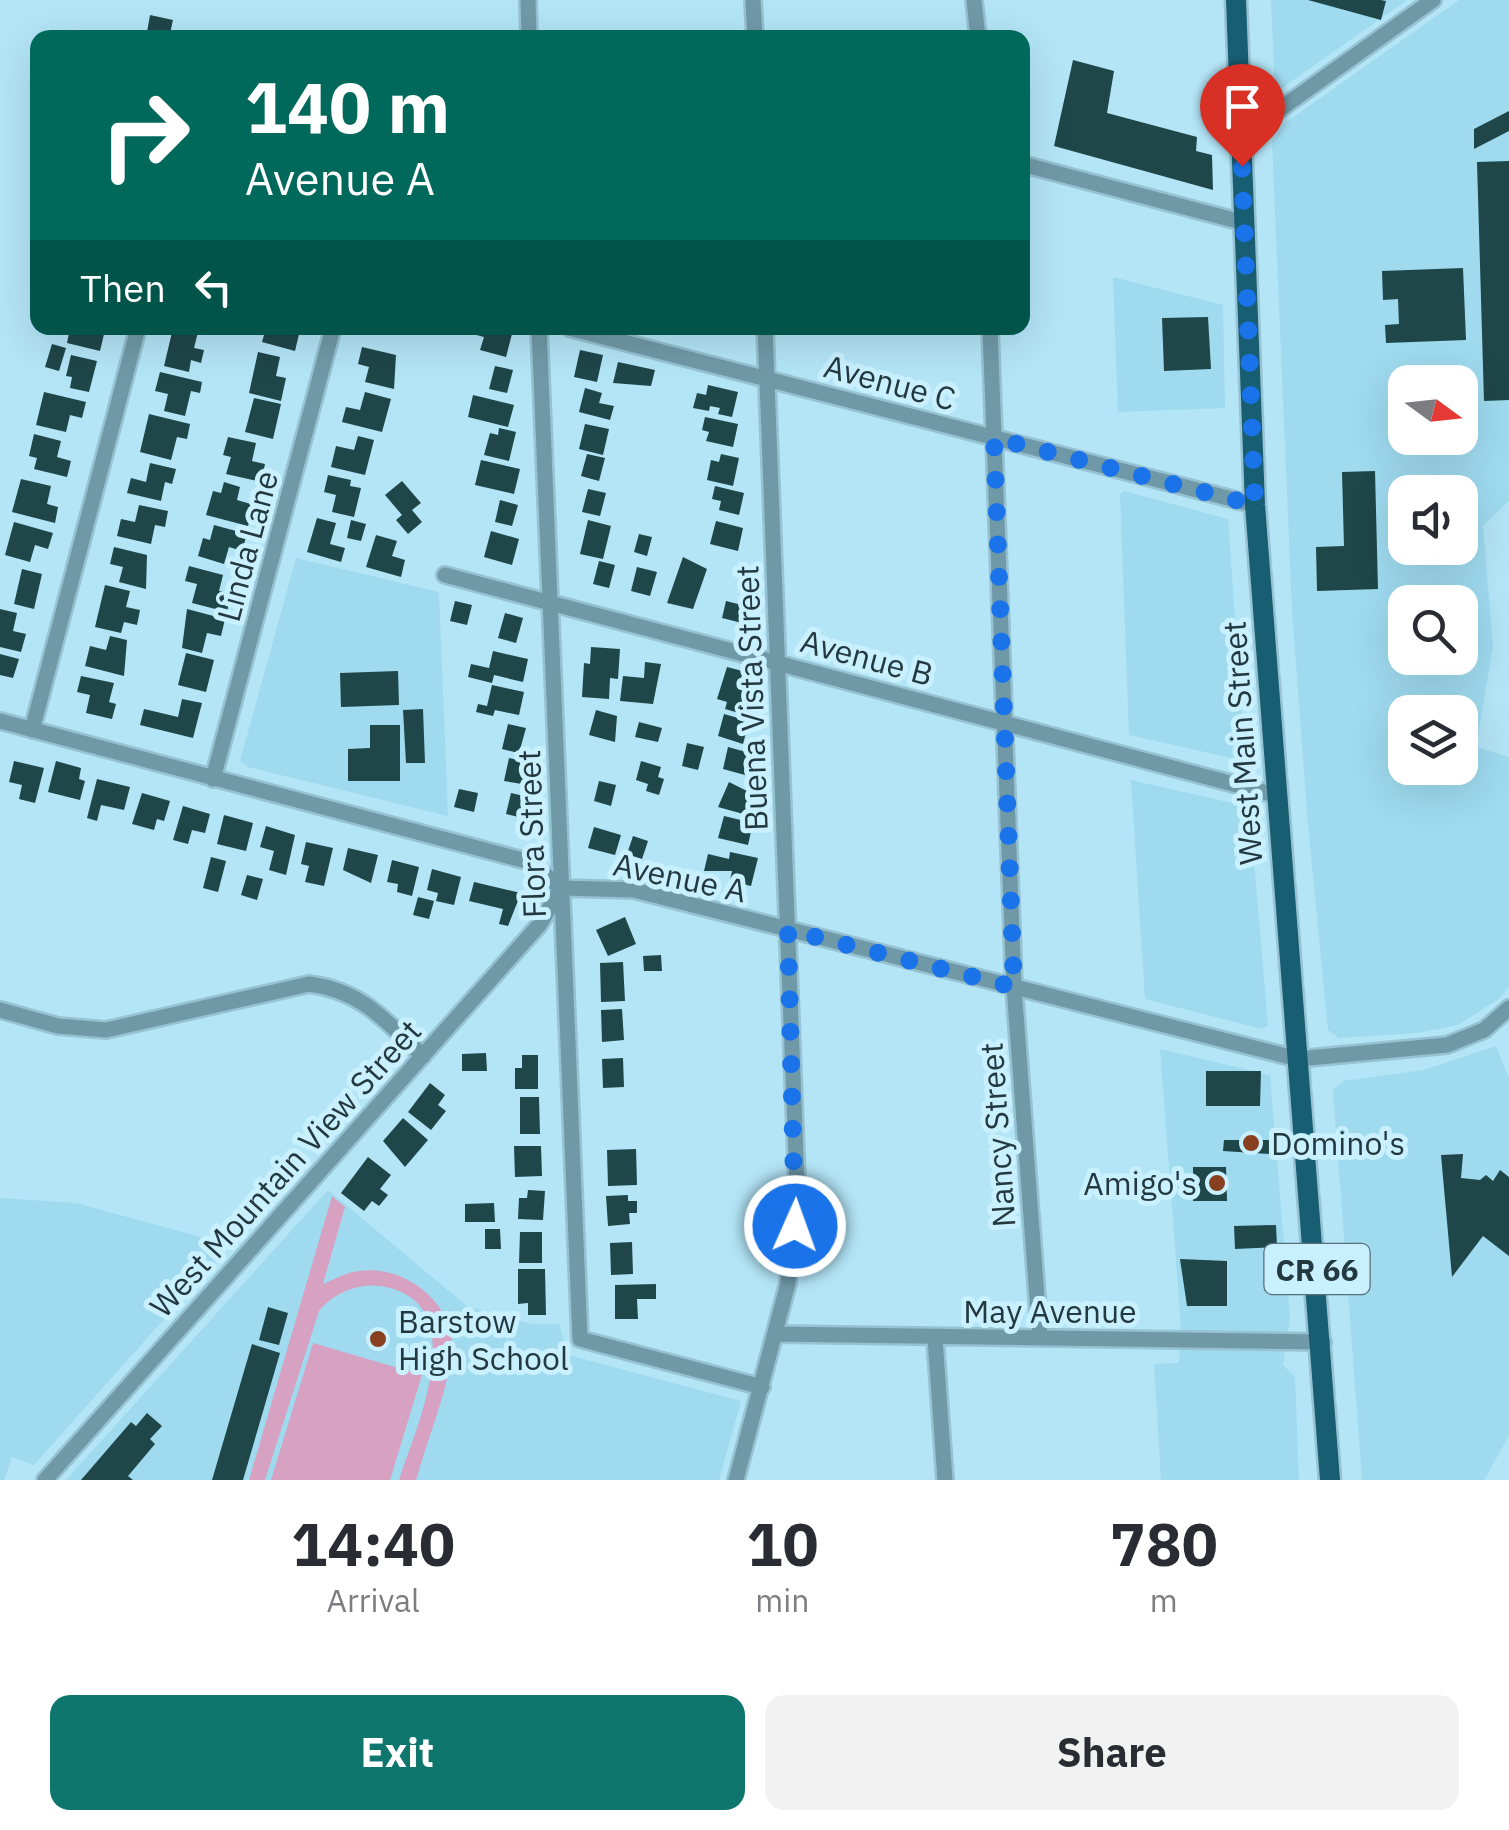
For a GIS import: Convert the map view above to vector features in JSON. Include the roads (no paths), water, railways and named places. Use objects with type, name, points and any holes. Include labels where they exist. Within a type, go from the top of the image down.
[{"type":"main road","name":"West Main Street","points":[[1236,0],[1255,505],[1275,794],[1323,1342],[1330,1480]]},
{"type":"street","points":[[528,0],[532,30]]},
{"type":"street","points":[[753,0],[754,30]]},
{"type":"street","points":[[974,0],[977,30]]},
{"type":"street","points":[[1241,136],[1433,0]]},
{"type":"street","points":[[1030,166],[1244,223]]},
{"type":"street","points":[[32,730],[136,335]]},
{"type":"street","name":"Linda Lane","points":[[213,779],[331,335]]},
{"type":"street","name":"Flora Street","points":[[539,335],[580,1338],[762,1387]]},
{"type":"street","name":"Avenue C","points":[[597,335],[1255,505]]},
{"type":"street","name":"Buena Vista Street","points":[[736,1480],[788,1283],[797,1183],[765,335]]},
{"type":"street","name":"Nancy Street","points":[[990,335],[1014,987],[1040,1338]]},
{"type":"street","name":"Avenue B","points":[[444,575],[1275,794]]},
{"type":"street","points":[[0,721],[530,862],[560,888]]},
{"type":"street","name":"Avenue A","points":[[560,888],[634,890],[1298,1059],[1448,1046],[1484,1030],[1509,1008]]},
{"type":"street","name":"West Mountain View Street","points":[[45,1480],[540,924],[560,888]]},
{"type":"street","points":[[0,1010],[58,1026],[106,1030],[309,984],[329,986],[364,1000],[423,1056]]},
{"type":"street","name":"May Avenue","points":[[777,1334],[1323,1342]]},
{"type":"street","points":[[935,1338],[945,1480]]},
{"type":"place","name":"Domino's","points":[[1251,1143]]},
{"type":"place","name":"Amigo's","points":[[1217,1183]]},
{"type":"place","name":"Barstow High School","points":[[378,1339]]}]
